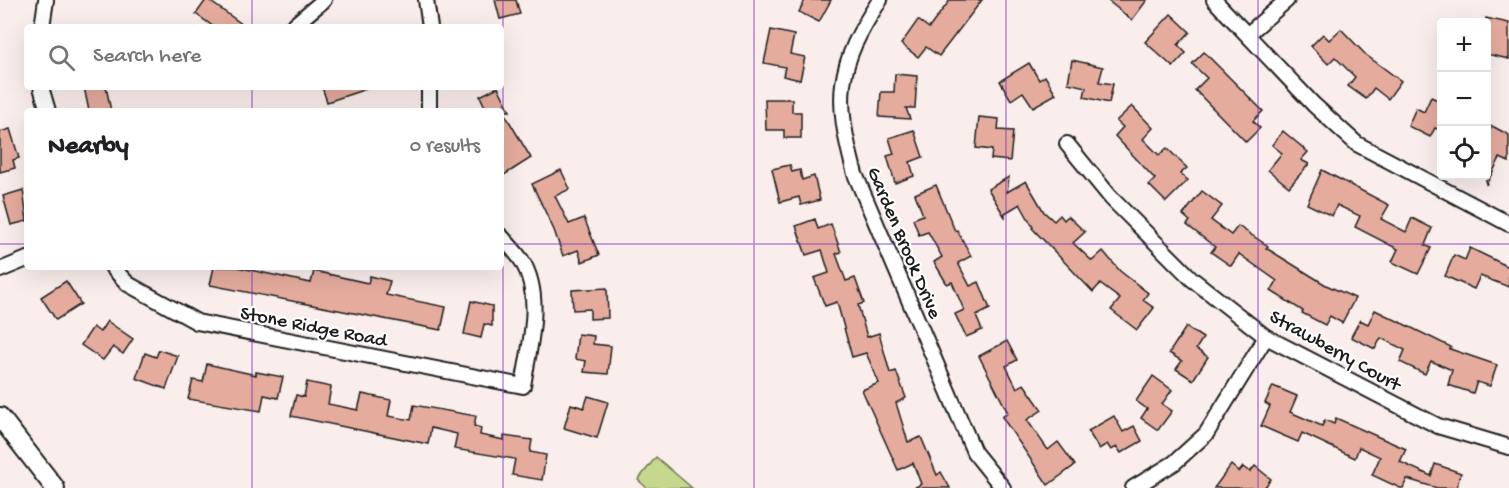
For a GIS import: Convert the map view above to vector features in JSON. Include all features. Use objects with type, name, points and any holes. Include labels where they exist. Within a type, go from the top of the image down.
[{"type":"street","points":[[42,24],[46,0]]},
{"type":"street","points":[[296,24],[324,0]]},
{"type":"street","points":[[426,0],[430,24]]},
{"type":"street","name":"Garden Brook Drive","points":[[880,0],[857,34],[842,80],[843,130],[855,174],[974,452],[1003,488]]},
{"type":"street","points":[[1214,0],[1314,105],[1357,144],[1425,182],[1509,224]]},
{"type":"street","points":[[1248,34],[1287,0]]},
{"type":"street","points":[[42,90],[47,108]]},
{"type":"street","points":[[429,90],[429,108]]},
{"type":"street","name":"Strawberry Court","points":[[1067,144],[1112,199],[1192,279],[1266,337],[1438,426],[1509,447]]},
{"type":"street","name":"Stone Ridge Road","points":[[115,270],[128,285],[197,322],[523,386],[531,338],[533,294],[523,263],[504,240]]},
{"type":"street","points":[[0,270],[24,260]]},
{"type":"street","points":[[1133,488],[1174,463],[1206,434],[1266,337]]},
{"type":"street","points":[[0,417],[55,488]]},
{"type":"green space","points":[[656,457],[692,488],[647,488],[638,480]]},
{"type":"building","points":[[208,0],[242,24],[210,24],[196,14]]},
{"type":"building","points":[[495,0],[516,0],[520,14],[500,19]]},
{"type":"building","points":[[805,0],[831,0],[819,22],[799,12]]},
{"type":"building","points":[[950,0],[982,0],[939,56],[926,47],[918,57],[901,44],[918,20],[929,28]]},
{"type":"building","points":[[1107,0],[1147,0],[1132,20]]},
{"type":"building","points":[[1171,14],[1190,32],[1178,45],[1186,53],[1173,67],[1145,42]]},
{"type":"building","points":[[1491,19],[1509,23],[1509,59],[1491,55]]},
{"type":"building","points":[[1341,29],[1366,55],[1401,81],[1388,99],[1374,88],[1366,99],[1348,86],[1355,77],[1335,57],[1328,64],[1311,46],[1323,34],[1329,40]]},
{"type":"building","points":[[771,30],[794,35],[790,54],[805,57],[800,80],[783,76],[785,67],[764,63]]},
{"type":"building","points":[[1204,52],[1263,111],[1253,121],[1260,128],[1246,142],[1195,90],[1207,78],[1192,64]]},
{"type":"building","points":[[1072,60],[1103,67],[1099,82],[1113,84],[1109,103],[1084,97],[1086,87],[1068,83]]},
{"type":"building","points":[[1029,63],[1039,80],[1045,76],[1056,94],[1033,107],[1023,92],[1011,100],[1000,81]]},
{"type":"building","points":[[895,74],[917,76],[915,108],[906,108],[910,119],[879,117],[881,92],[894,92]]},
{"type":"building","points":[[85,90],[107,90],[110,108],[88,108]]},
{"type":"building","points":[[323,90],[363,90],[327,102]]},
{"type":"building","points":[[492,90],[500,90],[510,111],[504,111],[504,108],[486,108],[480,96]]},
{"type":"building","points":[[1431,97],[1437,100],[1437,129],[1435,128],[1430,137],[1408,126],[1416,108],[1424,112]]},
{"type":"building","points":[[765,99],[792,99],[792,112],[801,112],[801,138],[784,138],[784,130],[766,130]]},
{"type":"building","points":[[1132,106],[1153,128],[1143,139],[1159,155],[1167,148],[1187,168],[1180,174],[1188,180],[1166,202],[1149,185],[1155,179],[1115,136],[1123,127],[1116,121]]},
{"type":"building","points":[[504,113],[531,158],[504,175]]},
{"type":"building","points":[[979,117],[999,119],[998,130],[1013,131],[1010,161],[991,159],[992,150],[976,148]]},
{"type":"building","points":[[1492,126],[1509,135],[1509,162],[1500,158],[1491,175]]},
{"type":"building","points":[[10,129],[19,158],[13,160],[15,168],[0,172],[0,132]]},
{"type":"building","points":[[914,130],[923,157],[910,162],[914,176],[895,183],[887,156],[894,154],[889,138]]},
{"type":"building","points":[[1283,131],[1308,152],[1301,160],[1309,164],[1289,187],[1268,170],[1282,153],[1272,145]]},
{"type":"building","points":[[790,165],[792,172],[800,170],[802,180],[814,176],[820,200],[801,205],[799,197],[780,202],[772,169]]},
{"type":"building","points":[[561,170],[570,189],[555,196],[569,224],[584,218],[599,255],[582,262],[578,250],[563,256],[554,230],[532,184]]},
{"type":"building","points":[[1322,170],[1389,205],[1381,219],[1406,232],[1412,218],[1432,228],[1425,245],[1431,248],[1418,274],[1392,262],[1398,249],[1355,227],[1360,216],[1337,205],[1332,216],[1307,204]]},
{"type":"building","points":[[1009,177],[1007,192],[1026,181],[1044,212],[1054,221],[1060,215],[1064,220],[1068,216],[1085,232],[1073,243],[1092,261],[1103,251],[1120,271],[1148,293],[1143,300],[1154,308],[1137,330],[1111,310],[1120,299],[1100,284],[1093,292],[1032,228],[1020,204],[1005,213],[1005,217],[988,189]]},
{"type":"building","points":[[936,185],[955,231],[957,230],[971,256],[958,263],[970,286],[979,282],[990,309],[976,316],[982,330],[966,337],[955,314],[964,310],[952,282],[947,284],[934,262],[942,257],[928,232],[919,235],[913,219],[923,215],[915,194]]},
{"type":"building","points":[[23,190],[24,222],[11,225],[3,196]]},
{"type":"building","points":[[1202,191],[1222,206],[1211,220],[1231,235],[1238,226],[1268,246],[1266,248],[1326,285],[1355,298],[1342,323],[1330,316],[1325,325],[1302,313],[1303,311],[1271,291],[1277,281],[1239,254],[1231,266],[1211,252],[1215,247],[1187,225],[1190,221],[1183,215]]},
{"type":"building","points":[[815,219],[818,229],[831,224],[841,252],[836,254],[846,281],[855,278],[864,303],[858,305],[867,337],[879,333],[890,373],[896,371],[906,398],[896,403],[908,442],[921,437],[937,475],[941,472],[950,488],[914,488],[921,484],[913,463],[898,470],[862,390],[879,383],[866,353],[852,357],[837,302],[825,306],[814,278],[829,273],[822,250],[806,255],[796,226]]},
{"type":"building","points":[[1470,248],[1509,267],[1509,287],[1480,276],[1474,289],[1445,276],[1454,255],[1465,260]]},
{"type":"building","points":[[213,270],[251,270],[311,283],[314,271],[368,283],[370,276],[390,281],[386,295],[446,307],[441,330],[210,285]]},
{"type":"building","points":[[66,281],[81,304],[56,320],[41,297]]},
{"type":"building","points":[[607,288],[608,318],[590,319],[590,309],[573,310],[572,290]]},
{"type":"building","points":[[471,301],[492,306],[492,326],[484,324],[481,338],[464,334]]},
{"type":"building","points":[[1375,310],[1451,347],[1450,349],[1497,365],[1490,386],[1477,382],[1473,393],[1448,385],[1452,370],[1431,361],[1425,374],[1400,362],[1405,350],[1381,338],[1375,349],[1351,337],[1360,320],[1368,324]]},
{"type":"building","points":[[107,321],[133,339],[123,354],[113,347],[103,360],[81,345],[93,327],[100,332]]},
{"type":"building","points":[[1186,327],[1203,338],[1196,349],[1208,357],[1193,380],[1176,369],[1182,361],[1169,353]]},
{"type":"building","points":[[578,334],[594,336],[593,344],[611,346],[608,374],[584,372],[586,361],[575,359]]},
{"type":"building","points":[[1007,341],[1017,360],[1006,366],[1017,388],[1024,384],[1042,410],[1027,420],[1048,450],[1058,442],[1075,465],[1048,485],[1002,417],[1008,413],[979,356]]},
{"type":"building","points":[[159,350],[178,356],[166,389],[136,378],[145,353],[156,357]]},
{"type":"building","points":[[207,364],[256,375],[256,372],[283,377],[278,398],[264,395],[261,411],[188,399],[193,380],[203,382]]},
{"type":"building","points":[[1153,376],[1172,390],[1162,404],[1172,411],[1158,430],[1141,418],[1147,409],[1136,401]]},
{"type":"building","points":[[307,382],[331,387],[328,404],[358,410],[362,394],[391,400],[388,416],[411,420],[414,405],[476,416],[474,426],[481,428],[480,435],[504,440],[504,436],[532,440],[530,452],[546,455],[542,480],[512,475],[515,459],[454,449],[457,434],[431,428],[428,444],[291,416],[296,395],[304,397]]},
{"type":"building","points":[[1273,386],[1297,396],[1290,412],[1322,426],[1325,420],[1334,424],[1336,418],[1406,449],[1400,462],[1431,476],[1435,464],[1461,473],[1456,488],[1437,488],[1407,479],[1403,488],[1400,488],[1372,475],[1380,457],[1359,447],[1355,458],[1302,433],[1298,442],[1261,426],[1270,406],[1265,403]]},
{"type":"building","points":[[588,396],[608,402],[597,438],[564,428],[571,404],[584,408]]},
{"type":"building","points":[[1114,416],[1123,432],[1134,426],[1142,441],[1121,453],[1117,447],[1111,450],[1107,444],[1099,449],[1088,431]]},
{"type":"building","points":[[1231,465],[1239,472],[1243,467],[1250,472],[1255,466],[1271,479],[1264,488],[1214,488]]}]
